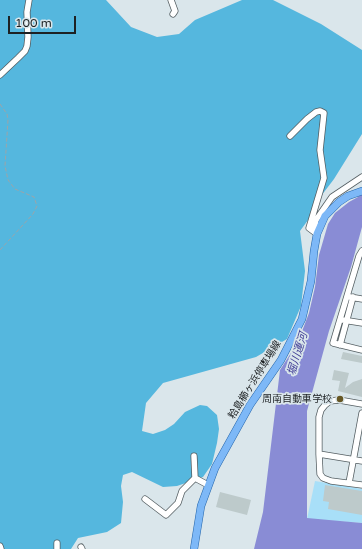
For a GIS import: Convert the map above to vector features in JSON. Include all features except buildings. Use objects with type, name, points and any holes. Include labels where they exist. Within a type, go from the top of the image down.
[{"type":"main road","name":"粭島櫛ヶ浜停車場線","points":[[194,549],[201,506],[215,468],[250,405],[281,360],[302,319],[311,281],[316,232],[325,216],[332,208],[344,199],[360,192]]},
{"type":"street","points":[[0,75],[27,46],[29,0]]},
{"type":"street","points":[[171,0],[175,11],[173,14]]},
{"type":"street","points":[[290,136],[316,112],[320,111],[324,113],[320,150],[324,178],[309,228],[316,232],[316,220],[332,197],[362,177]]},
{"type":"street","points":[[362,251],[359,256],[344,320],[333,343],[362,350]]},
{"type":"street","points":[[350,297],[362,299]]},
{"type":"street","points":[[344,320],[362,323]]},
{"type":"street","points":[[362,404],[339,400],[330,401],[321,410],[319,417],[320,474],[323,478],[362,485]]},
{"type":"street","points":[[349,483],[362,413]]},
{"type":"street","points":[[319,454],[362,461]]},
{"type":"street","points":[[146,499],[166,515],[178,503],[182,491],[195,478],[194,456]]},
{"type":"street","points":[[195,478],[208,485]]},
{"type":"path","points":[[0,104],[8,120],[4,166],[8,180],[15,188],[34,197],[37,206],[34,214],[0,250]]},
{"type":"shaded area","points":[[0,0],[106,0],[131,27],[157,37],[179,34],[195,20],[242,0],[273,0],[321,24],[362,50],[362,134],[334,179],[315,204],[311,216],[300,231],[305,271],[301,306],[287,339],[256,357],[163,383],[146,403],[142,431],[153,434],[165,430],[174,424],[185,412],[200,405],[207,406],[217,415],[219,429],[212,464],[203,477],[177,486],[163,487],[132,472],[123,475],[121,486],[123,502],[121,523],[107,532],[78,538],[71,549],[0,549]]},
{"type":"shaded area","points":[[315,481],[362,489],[362,523],[307,519]]},
{"type":"water","name":"堀川運河","points":[[362,189],[362,227],[351,267],[329,331],[307,411],[307,518],[362,523],[362,549],[254,549],[263,512],[280,370],[298,342],[309,313],[315,287],[319,255],[328,224],[335,213],[358,197]]},
{"type":"place","name":"周南自動車学校","points":[[340,399]]}]
